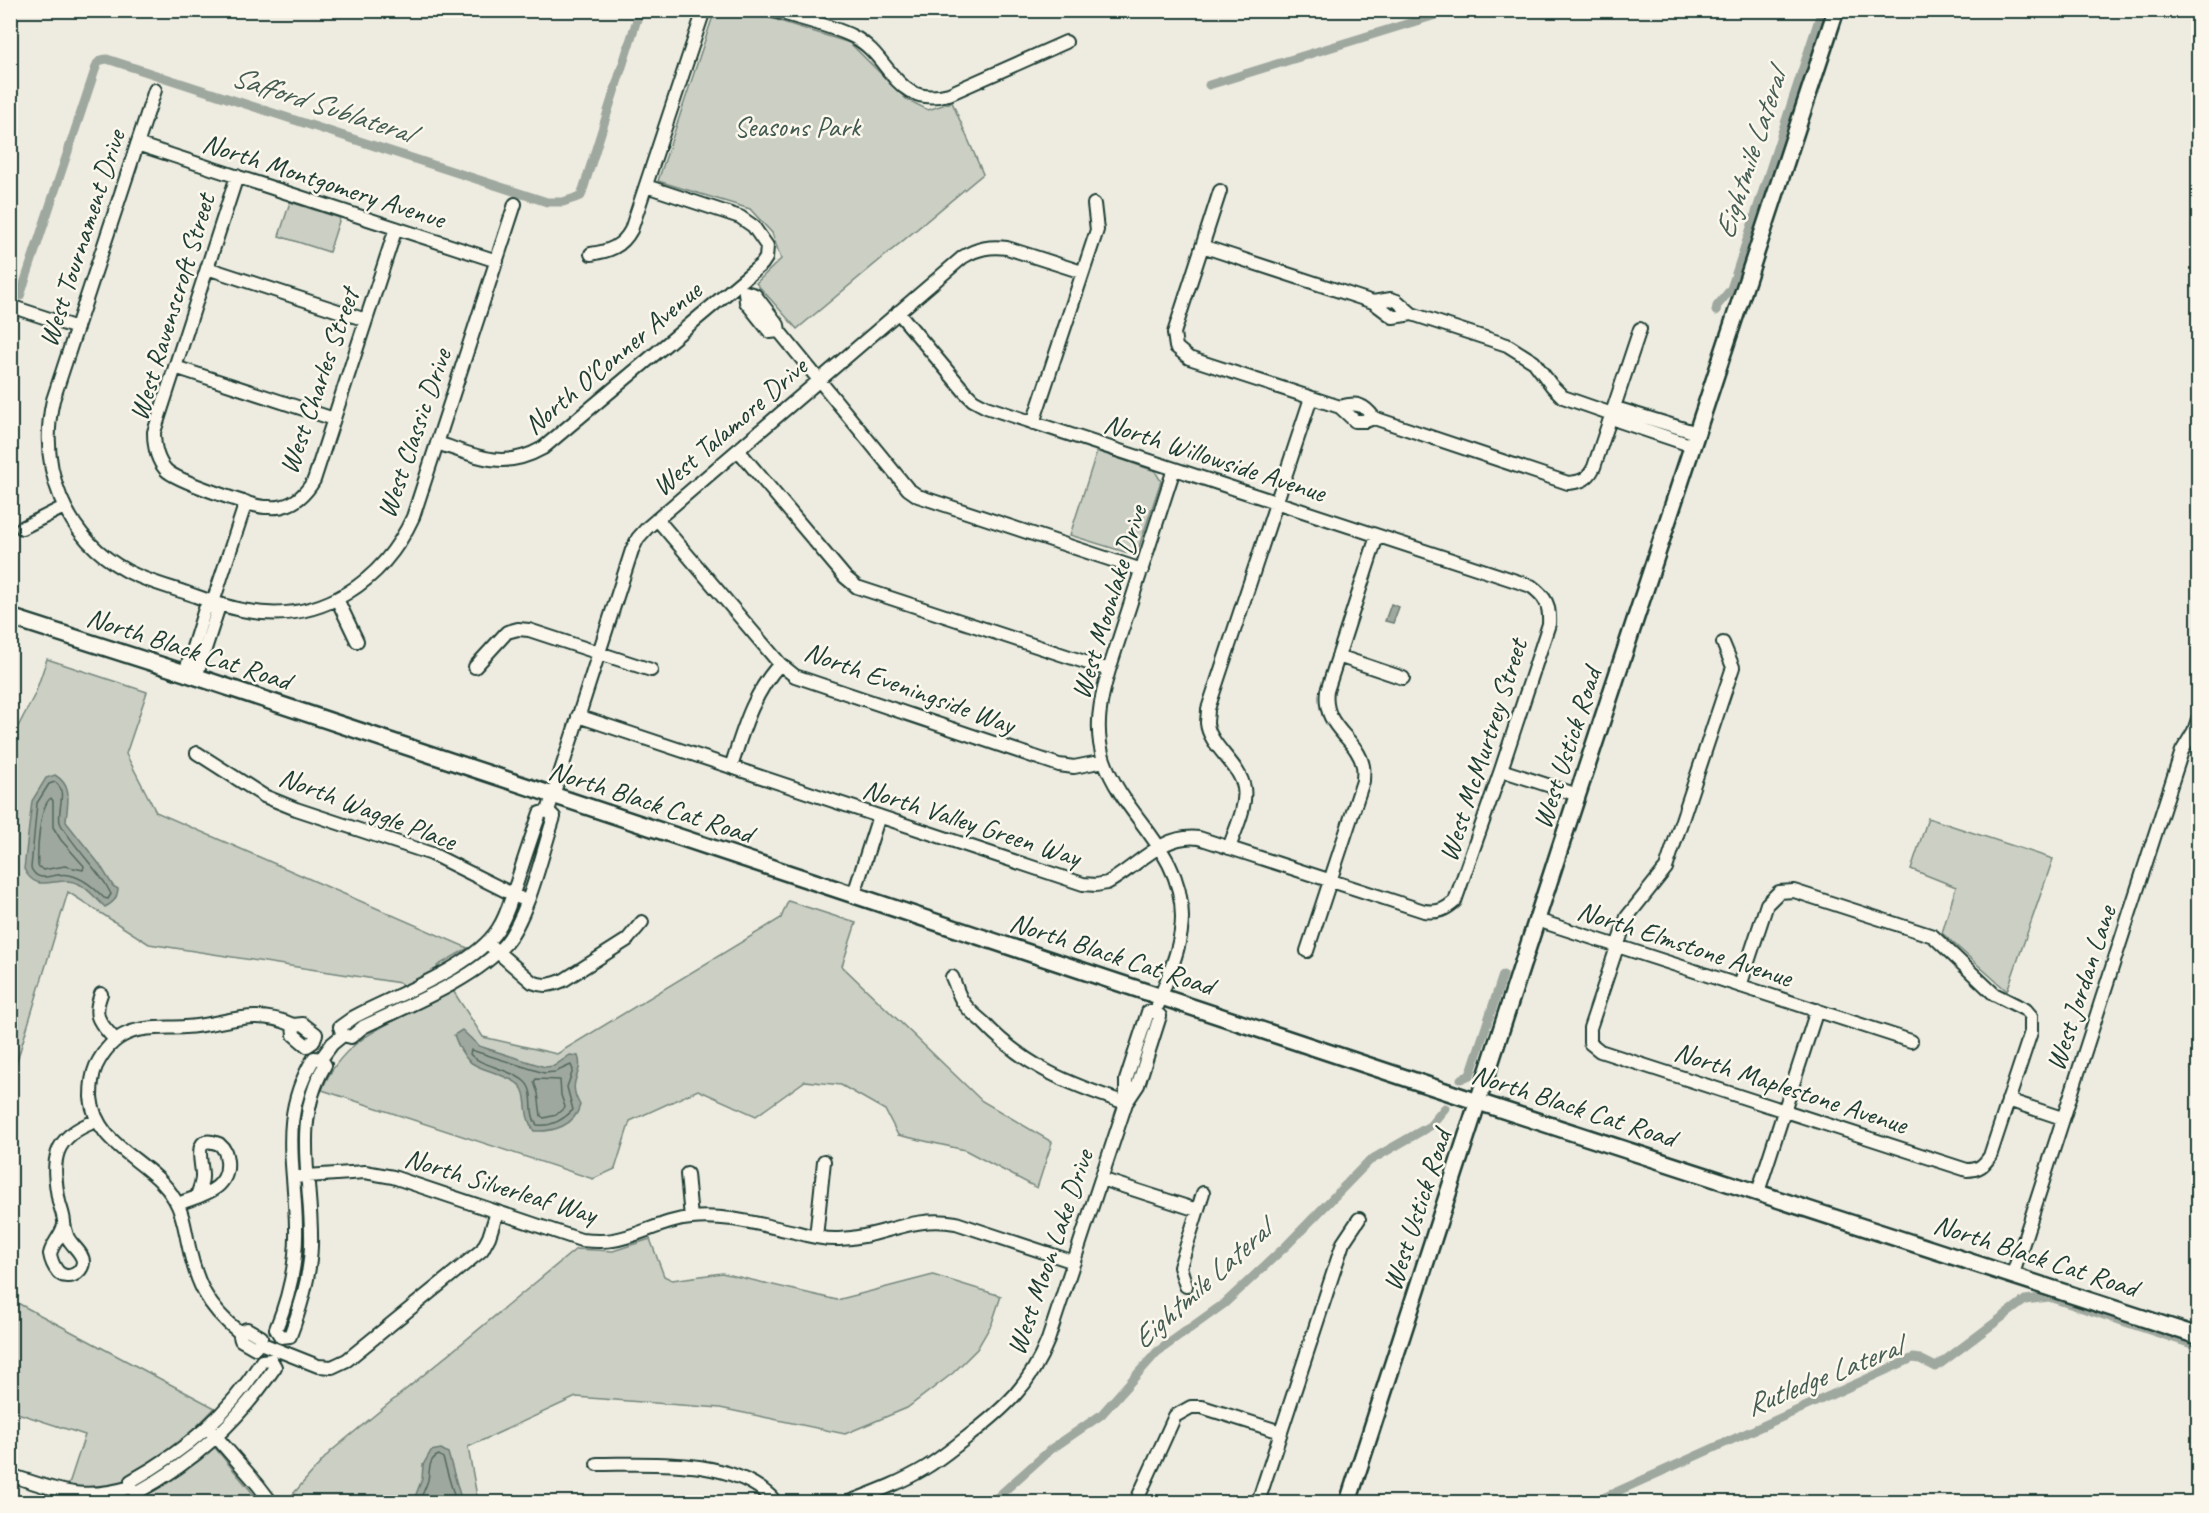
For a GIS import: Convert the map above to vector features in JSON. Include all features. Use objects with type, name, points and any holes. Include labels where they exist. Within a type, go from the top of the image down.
[{"type":"main road","name":"West Ustick Road","points":[[1348,1503],[1836,10]]},
{"type":"main road","name":"North Black Cat Road","points":[[10,617],[1479,1102],[2199,1336]]},
{"type":"street","points":[[591,254],[606,252],[620,245],[627,238],[704,10]]},
{"type":"street","points":[[772,10],[852,36],[871,50],[904,89],[924,97],[949,94],[1066,42]]},
{"type":"street","name":"West Tournament Drive","points":[[155,90],[53,400],[49,428],[51,467],[64,507],[81,533],[101,554],[147,580],[213,602]]},
{"type":"street","name":"North Montgomery Avenue","points":[[137,144],[497,261]]},
{"type":"street","name":"West Ravenscroft Street","points":[[237,176],[154,432],[154,446],[159,460],[167,471],[179,479],[246,502]]},
{"type":"street","name":"North O'Conner Avenue","points":[[437,442],[487,459],[508,462],[527,457],[543,448],[741,288],[762,264],[767,246],[753,226],[740,217],[646,186]]},
{"type":"street","points":[[1220,191],[1174,333],[1176,347],[1189,357],[1340,407],[1355,421],[1374,418],[1568,483],[1578,483],[1589,476],[1594,467],[1640,329]]},
{"type":"street","name":"West Classic Drive","points":[[213,602],[248,611],[279,613],[310,609],[337,599],[371,576],[398,545],[412,517],[515,204]]},
{"type":"street","points":[[1033,423],[1097,230],[1094,204]]},
{"type":"street","name":"West Charles Street","points":[[190,675],[217,612],[213,602],[246,502],[264,507],[284,506],[297,500],[314,480],[396,228]]},
{"type":"street","points":[[1202,246],[1373,302],[1390,299],[1403,305],[1412,314],[1518,351],[1534,362],[1563,397],[1612,414],[1622,410],[1695,440]]},
{"type":"street","name":"West Talamore Drive","points":[[548,811],[598,653],[638,538],[657,519],[963,257],[984,247],[1007,248],[1082,272]]},
{"type":"street","points":[[207,268],[366,320]]},
{"type":"street","points":[[741,288],[754,295],[778,325],[778,332],[908,489],[918,496],[1142,570]]},
{"type":"street","points":[[10,306],[77,328]]},
{"type":"street","name":"North Willowside Avenue","points":[[898,312],[973,400],[986,407],[1531,586],[1548,602]]},
{"type":"street","points":[[175,367],[334,419]]},
{"type":"street","points":[[1229,848],[1243,806],[1244,789],[1238,773],[1207,725],[1208,709],[1311,398]]},
{"type":"street","points":[[738,450],[845,578],[856,587],[1109,670]]},
{"type":"street","name":"West Moonlake Drive","points":[[1155,1012],[1179,946],[1182,915],[1176,878],[1160,846],[1120,791],[1104,761],[1099,740],[1098,718],[1101,695],[1174,469]]},
{"type":"street","points":[[22,528],[64,507]]},
{"type":"street","name":"North Eveningside Way","points":[[657,519],[780,664],[795,676],[1045,761],[1074,767],[1104,761]]},
{"type":"street","points":[[1307,951],[1363,781],[1363,766],[1359,756],[1328,712],[1325,700],[1377,536]]},
{"type":"street","points":[[337,599],[357,641]]},
{"type":"street","name":"West McMurtrey Street","points":[[1447,908],[1455,901],[1460,891],[1501,770],[1549,624],[1548,602]]},
{"type":"street","points":[[475,668],[507,632],[518,629],[529,630],[651,670]]},
{"type":"street","points":[[1617,946],[1627,917],[1666,868],[1733,667],[1724,643]]},
{"type":"street","points":[[1338,656],[1403,678]]},
{"type":"street","points":[[731,767],[750,710],[780,664]]},
{"type":"street","name":"North Valley Green Way","points":[[578,716],[1083,884],[1107,883],[1160,846],[1173,839],[1187,836],[1199,837],[1424,911],[1437,912],[1447,908]]},
{"type":"street","name":"West Jordan Lane","points":[[2013,1274],[2182,751],[2199,719]]},
{"type":"street","name":"North Waggle Place","points":[[197,753],[264,796],[296,809],[432,854],[527,902]]},
{"type":"street","points":[[1501,770],[1578,795]]},
{"type":"street","points":[[281,1337],[276,1329],[288,1296],[296,1246],[291,1139],[299,1084],[314,1058],[324,1055],[343,1035],[340,1027],[354,1017],[452,968],[492,947],[511,935],[527,902],[554,817],[548,811],[540,813],[513,894],[492,947]]},
{"type":"street","points":[[854,894],[879,816]]},
{"type":"street","points":[[1740,986],[1767,904],[1779,892],[1794,891],[1933,936],[1994,994],[2026,1010],[2032,1021],[2031,1032],[2008,1100],[2059,1117]]},
{"type":"street","name":"North Elmstone Avenue","points":[[1537,920],[1911,1041]]},
{"type":"street","points":[[492,947],[532,982],[539,985],[553,985],[627,940],[642,922]]},
{"type":"street","name":"North Maplestone Avenue","points":[[1617,946],[1590,1028],[1590,1043],[1600,1051],[1967,1170],[1979,1168],[1990,1156],[2008,1100]]},
{"type":"street","points":[[952,977],[963,1002],[1014,1052],[1076,1086],[1126,1103]]},
{"type":"street","points":[[101,994],[96,1008],[100,1022],[115,1040]]},
{"type":"street","points":[[1758,1192],[1817,1010]]},
{"type":"street","name":"West Moon Lake Drive","points":[[849,1503],[926,1468],[998,1413],[1011,1401],[1033,1371],[1042,1353],[1074,1262],[1126,1103],[1138,1085],[1160,1016],[1155,1012]]},
{"type":"street","points":[[281,1337],[290,1336],[306,1283],[311,1248],[306,1116],[314,1088],[325,1065],[324,1055],[314,1042],[316,1034],[303,1024],[293,1025],[267,1017],[245,1017],[191,1027],[141,1028],[115,1040],[103,1052],[95,1070],[91,1088],[92,1110],[96,1121],[111,1140],[169,1188],[178,1204],[198,1283],[217,1312],[239,1332],[247,1329],[261,1336],[261,1343],[273,1355],[318,1366],[332,1367],[347,1360],[482,1250],[497,1212]]},
{"type":"street","points":[[64,1224],[55,1180],[55,1163],[60,1147],[78,1128],[96,1121]]},
{"type":"street","points":[[816,1237],[825,1161]]},
{"type":"street","name":"North Silverleaf Way","points":[[293,1177],[376,1173],[581,1240],[613,1240],[663,1223],[691,1218],[732,1219],[816,1237],[837,1239],[855,1238],[918,1221],[939,1220],[956,1223],[1074,1262]]},
{"type":"street","points":[[687,1174],[691,1218]]},
{"type":"street","points":[[1101,1179],[1197,1210]]},
{"type":"street","points":[[1186,1286],[1180,1267],[1203,1193]]},
{"type":"street","points":[[178,1204],[197,1196]]},
{"type":"street","points":[[1258,1503],[1343,1243],[1359,1219]]},
{"type":"street","points":[[273,1355],[262,1361],[227,1410],[208,1427],[183,1447],[130,1480],[131,1487],[136,1493],[192,1459],[218,1437],[256,1395],[274,1367],[273,1355],[281,1337]]},
{"type":"street","points":[[1137,1503],[1170,1424],[1183,1410],[1202,1407],[1281,1432]]},
{"type":"street","points":[[208,1427],[271,1503]]},
{"type":"street","points":[[597,1464],[659,1464],[717,1471],[762,1488],[774,1501]]},
{"type":"street","points":[[10,1475],[70,1494],[108,1494],[131,1487]]},
{"type":"green space","name":"Seasons Park","points":[[715,10],[748,11],[850,43],[906,99],[928,110],[952,102],[983,174],[797,329],[756,283],[781,259],[772,233],[750,209],[658,181]]},
{"type":"green space","points":[[290,202],[340,218],[329,252],[279,236]]},
{"type":"green space","points":[[1097,451],[1155,471],[1161,481],[1139,547],[1128,553],[1070,535]]},
{"type":"green space","points":[[47,659],[147,692],[126,754],[156,812],[468,948],[437,966],[483,1037],[557,1054],[781,918],[788,901],[856,923],[842,966],[982,1101],[1052,1142],[1037,1188],[965,1150],[898,1135],[885,1110],[841,1085],[805,1081],[756,1116],[698,1090],[630,1121],[615,1169],[593,1179],[322,1090],[338,1061],[359,1041],[414,1011],[400,983],[149,944],[68,892],[11,1081],[11,740],[35,694]]},
{"type":"green space","points":[[1928,818],[2053,859],[2007,991],[1942,933],[1956,887],[1911,869]]},
{"type":"green space","points":[[650,1239],[664,1276],[672,1280],[722,1273],[837,1300],[933,1275],[1001,1296],[992,1323],[977,1349],[953,1373],[907,1408],[845,1434],[720,1408],[576,1397],[468,1447],[478,1502],[286,1502],[330,1452],[576,1249],[613,1251]]},
{"type":"green space","points":[[10,1299],[215,1408],[197,1426],[260,1502],[63,1502],[85,1435],[11,1411]]},
{"type":"water","points":[[1391,604],[1399,607],[1393,623],[1385,621]]},
{"type":"water","points":[[55,775],[67,790],[66,822],[100,865],[113,886],[118,889],[114,900],[105,907],[79,884],[71,881],[36,882],[24,869],[32,801],[46,778]]},
{"type":"water","points":[[462,1030],[479,1046],[545,1067],[554,1066],[570,1055],[578,1056],[579,1068],[574,1089],[580,1105],[573,1118],[556,1129],[534,1131],[528,1119],[525,1095],[521,1087],[468,1060],[454,1035]]},
{"type":"water","points":[[441,1449],[448,1453],[462,1502],[413,1502],[422,1479],[423,1465],[431,1451]]},
{"type":"waterway","name":"Safford Sublateral","points":[[20,296],[97,64],[101,60],[107,59],[547,202],[563,202],[581,196],[640,10]]},
{"type":"waterway","points":[[1209,85],[1452,10]]},
{"type":"waterway","name":"Eightmile Lateral","points":[[1716,311],[1717,306],[1731,289],[1822,10]]},
{"type":"waterway","name":"Safford Sublateral","points":[[10,327],[14,317]]},
{"type":"waterway","name":"Eightmile Lateral","points":[[1461,1079],[1470,1075],[1503,975]]},
{"type":"waterway","name":"Eightmile Lateral","points":[[992,1502],[1050,1450],[1101,1415],[1157,1352],[1225,1303],[1287,1245],[1369,1161],[1430,1126],[1445,1108]]},
{"type":"waterway","name":"Rutledge Lateral","points":[[1594,1502],[1913,1358],[1936,1367],[2025,1300],[2049,1297],[2198,1346]]}]
